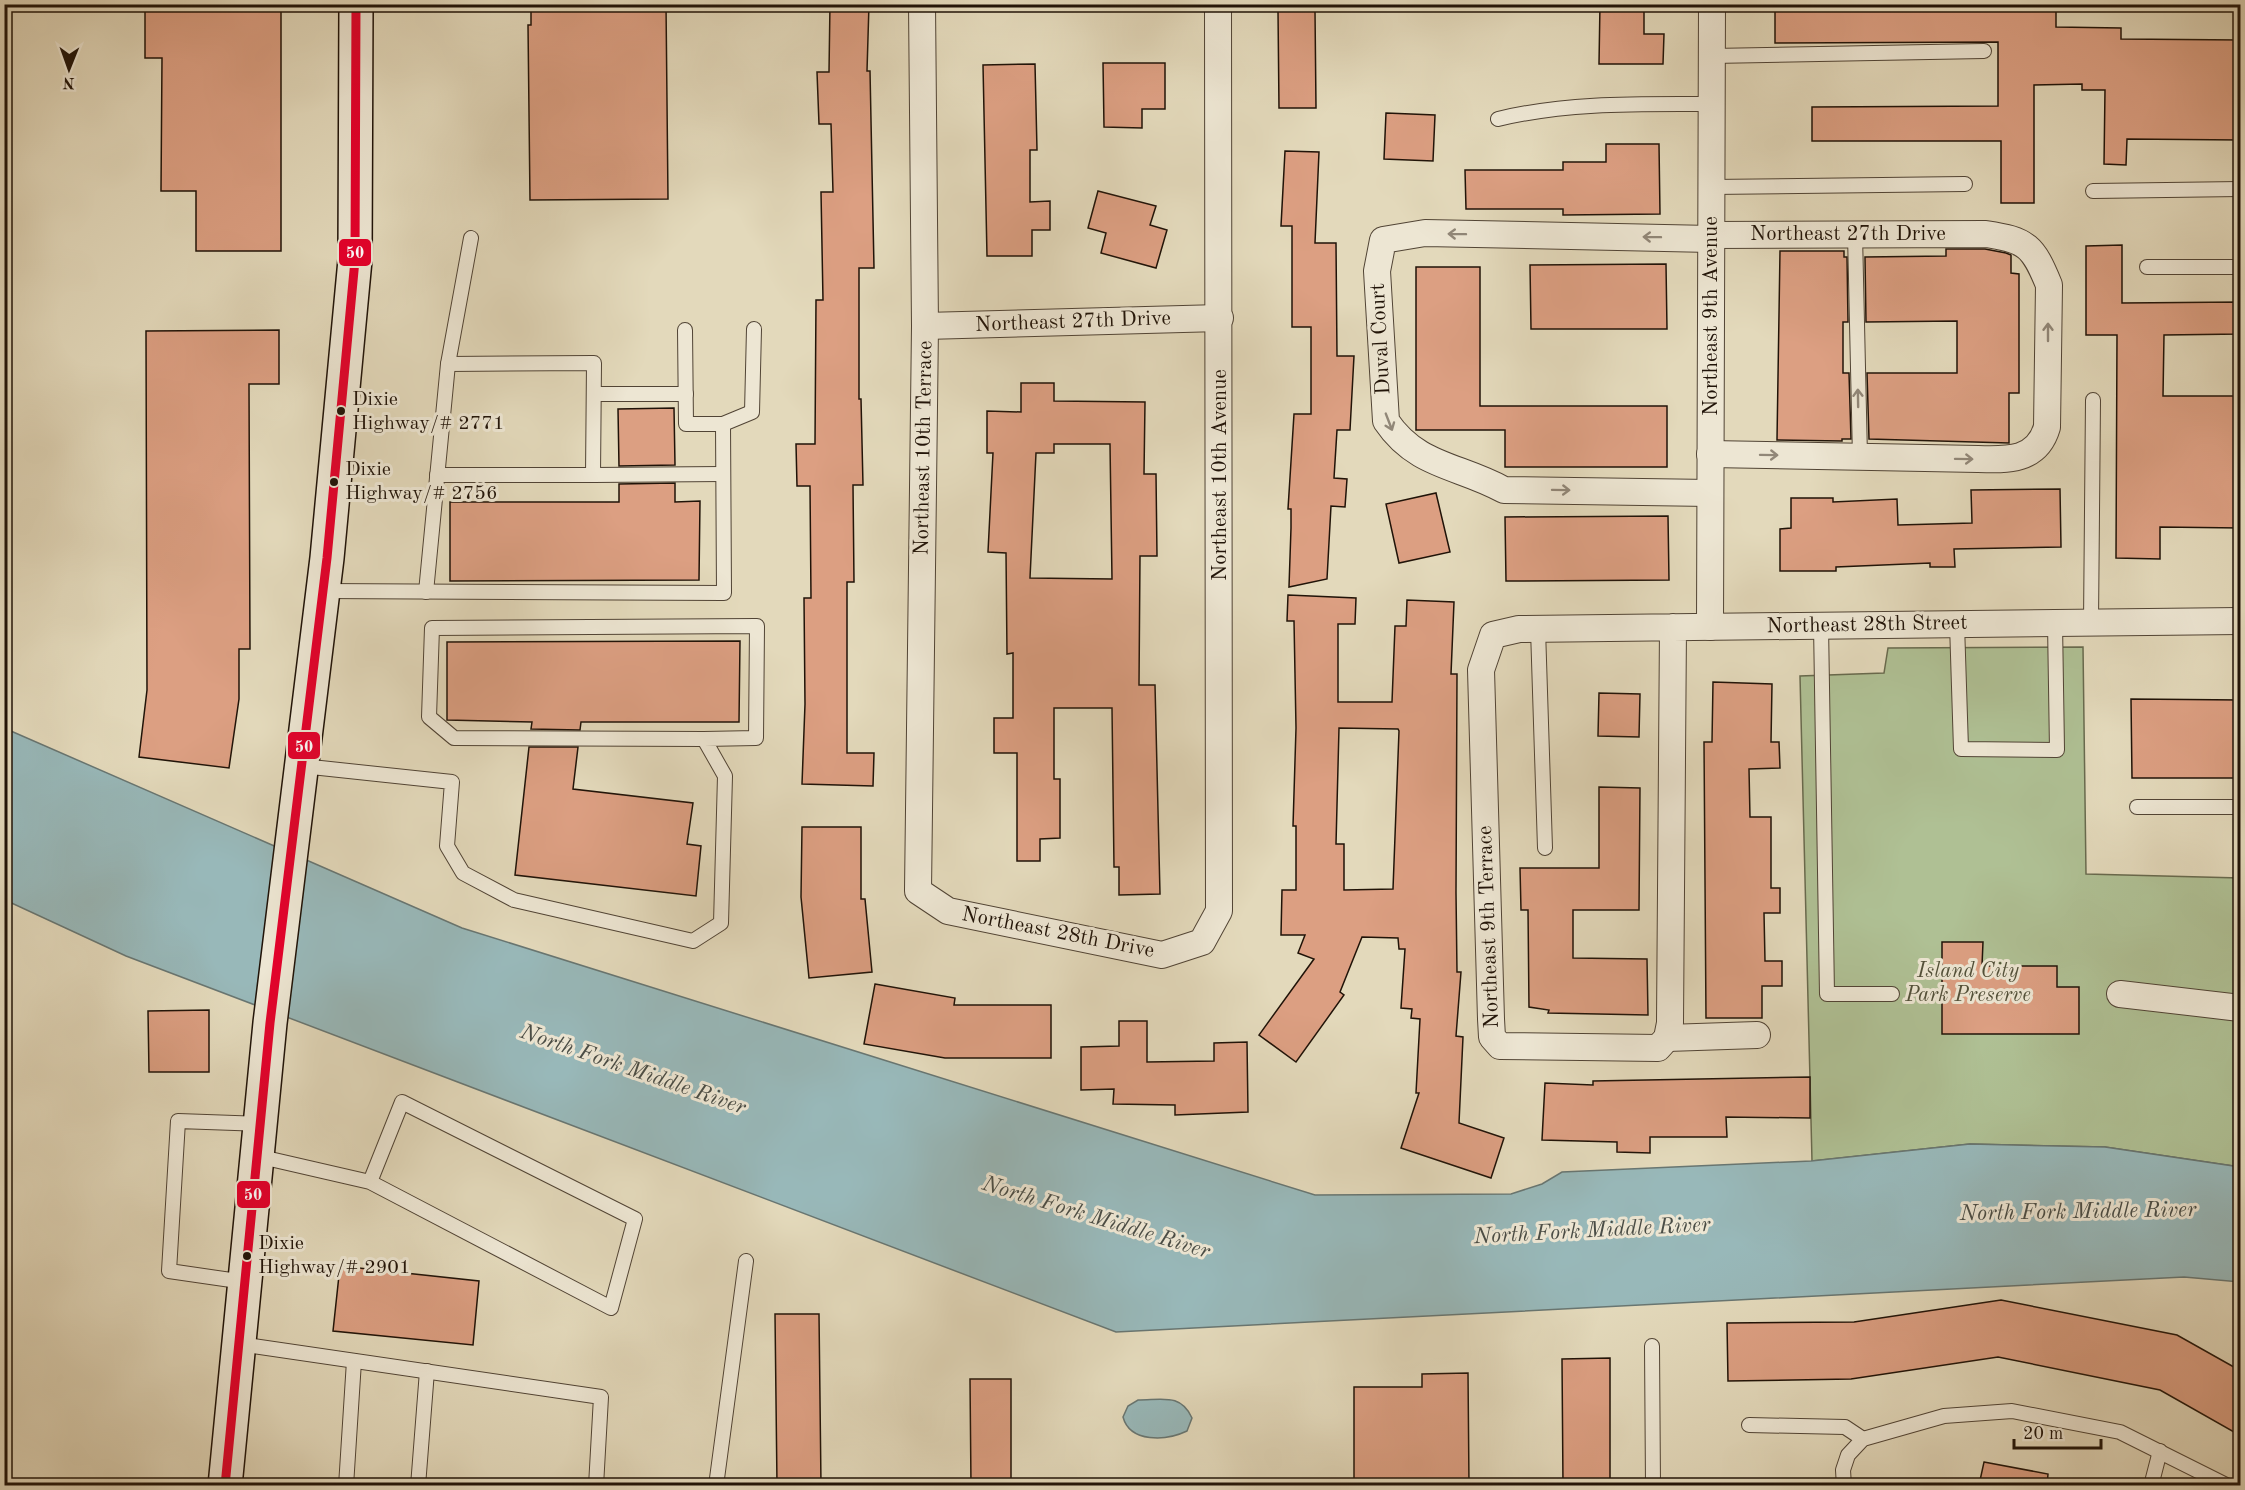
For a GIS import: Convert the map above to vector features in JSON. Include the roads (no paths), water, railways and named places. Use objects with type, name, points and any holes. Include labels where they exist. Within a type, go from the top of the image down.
[{"type":"main road","points":[[225,1485],[270,1023],[323,591],[356,260],[356,4]]},
{"type":"street","name":"Northeast 10th Terrace","points":[[918,891],[925,326],[922,4]]},
{"type":"street","name":"Northeast 10th Avenue","points":[[1202,942],[1219,911],[1218,4]]},
{"type":"street","name":"Northeast 9th Avenue","points":[[1710,627],[1712,4]]},
{"type":"street","name":"Duval Court","points":[[1710,493],[1504,490],[1486,480],[1418,455],[1398,439],[1386,421],[1377,271],[1383,240],[1425,233],[1711,237]]},
{"type":"street","name":"Northeast 27th Drive","points":[[1710,454],[2006,459],[2028,455],[2044,439],[2047,427],[2049,285],[2040,264],[2016,238],[1986,234],[1711,237]]},
{"type":"street","name":"Northeast 27th Drive","points":[[925,326],[1220,318]]},
{"type":"street","name":"Northeast 28th Street","points":[[1493,635],[1519,629],[2241,621]]},
{"type":"street","points":[[1667,1038],[1670,1023],[1673,627]]},
{"type":"street","name":"Northeast 9th Terrace","points":[[1493,635],[1481,670],[1492,1037],[1500,1046],[1514,1047],[1658,1048],[1667,1038],[1756,1035]]},
{"type":"street","name":"Northeast 28th Drive","points":[[918,891],[948,911],[1162,956],[1202,942]]},
{"type":"street","points":[[2120,994],[2241,1008]]},
{"type":"lane","points":[[1712,56],[1984,51]]},
{"type":"lane","points":[[1497,118],[1599,104],[1712,105]]},
{"type":"lane","points":[[1711,187],[1965,184]]},
{"type":"lane","points":[[2093,191],[2241,189]]},
{"type":"lane","points":[[1855,234],[1860,457]]},
{"type":"lane","points":[[426,592],[448,364],[471,238]]},
{"type":"lane","points":[[2147,267],[2241,267]]},
{"type":"lane","points":[[685,330],[686,424],[723,424],[752,412],[754,329]]},
{"type":"lane","points":[[448,364],[594,363],[593,475]]},
{"type":"lane","points":[[594,394],[686,394]]},
{"type":"lane","points":[[2091,623],[2093,400]]},
{"type":"lane","points":[[323,591],[724,593],[723,424]]},
{"type":"lane","points":[[437,475],[723,474]]},
{"type":"lane","points":[[1957,624],[1961,749],[2057,750],[2055,623]]},
{"type":"lane","points":[[1821,625],[1827,994],[1892,994]]},
{"type":"lane","points":[[757,626],[756,738],[704,739],[454,738],[429,717],[432,628],[757,626]]},
{"type":"lane","points":[[1538,629],[1545,848]]},
{"type":"lane","points":[[303,766],[452,782],[447,846],[464,873],[514,900],[693,942],[721,923],[725,776],[704,739]]},
{"type":"lane","points":[[2137,807],[2241,807]]},
{"type":"lane","points":[[245,1282],[169,1271],[178,1121],[259,1140],[370,1182],[611,1308],[635,1219],[402,1102],[370,1182]]},
{"type":"lane","points":[[716,1485],[746,1261]]},
{"type":"lane","points":[[239,1344],[601,1397],[596,1485]]},
{"type":"lane","points":[[1652,1346],[1653,1485]]},
{"type":"lane","points":[[346,1485],[354,1361]]},
{"type":"lane","points":[[418,1485],[427,1371]]},
{"type":"lane","points":[[1844,1485],[1843,1470],[1848,1455],[1863,1438],[1944,1416],[2012,1411],[2120,1432],[2228,1485]]},
{"type":"lane","points":[[1749,1425],[1845,1427],[1863,1438]]},
{"type":"lane","points":[[2151,1485],[2160,1451]]},
{"type":"water","name":"North Fork Middle River","points":[[4,728],[462,928],[1315,1195],[1511,1194],[1542,1184],[1562,1172],[1811,1161],[1970,1144],[2105,1147],[2240,1167],[2240,1282],[2184,1277],[1116,1332],[126,956],[5,900]]},
{"type":"water","points":[[1138,1400],[1176,1401],[1188,1410],[1192,1418],[1187,1431],[1159,1438],[1150,1438],[1133,1432],[1123,1417],[1128,1406]]},
{"type":"place","name":"Dixie Highway/# 2771","points":[[341,411]]},
{"type":"place","name":"Dixie Highway/# 2756","points":[[334,482]]},
{"type":"place","name":"Dixie Highway/# 2901","points":[[247,1256]]},
{"type":"park label","name":"Island City Park Preserve","points":[[1968,983]]}]
